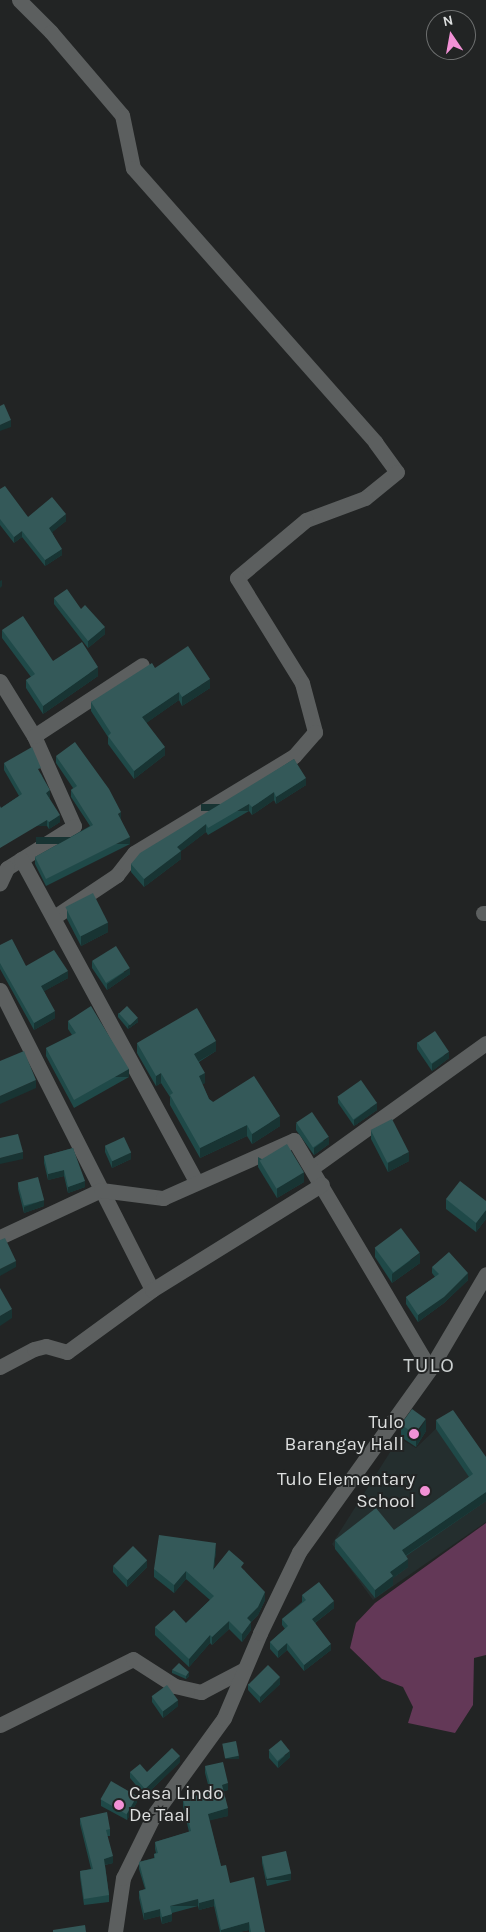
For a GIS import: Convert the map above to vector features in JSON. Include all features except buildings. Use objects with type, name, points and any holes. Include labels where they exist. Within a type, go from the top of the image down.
[{"type":"street","points":[[19,0],[51,32],[122,115],[133,168],[375,442],[397,472],[365,498],[306,520],[237,578],[302,683],[315,732],[294,756],[134,853],[117,875],[54,917]]},
{"type":"street","points":[[34,736],[142,664]]},
{"type":"street","points":[[0,681],[34,736],[74,826],[7,868],[0,883]]},
{"type":"street","points":[[21,859],[196,1181]]},
{"type":"street","points":[[0,990],[152,1290]]},
{"type":"street","points":[[312,1168],[486,1043]]},
{"type":"street","points":[[0,1237],[101,1190],[162,1198],[196,1181],[294,1140],[322,1184],[430,1369]]},
{"type":"street","points":[[0,1367],[34,1349],[46,1346],[66,1352],[152,1290],[322,1184]]},
{"type":"street","points":[[115,1932],[123,1878],[151,1821],[224,1718],[243,1670],[299,1552],[430,1369],[486,1274]]},
{"type":"street","points":[[0,1725],[133,1659],[175,1686],[201,1692],[243,1670]]},
{"type":"shaded area","name":"Tulo Elementary School","points":[[454,1411],[486,1461],[486,1522],[373,1600],[332,1544],[399,1438],[416,1448]]},
{"type":"shaded area","points":[[486,1523],[486,1655],[474,1658],[473,1705],[455,1733],[408,1723],[413,1707],[403,1687],[382,1679],[350,1648],[356,1623],[375,1603]]},
{"type":"place","name":"Tulo Barangay Hall","points":[[414,1434]]},
{"type":"place","name":"Tulo Elementary School","points":[[425,1491]]},
{"type":"place","name":"Casa Lindo De Taal","points":[[119,1805]]},
{"type":"district","name":"TULO","points":[[429,1365]]}]
